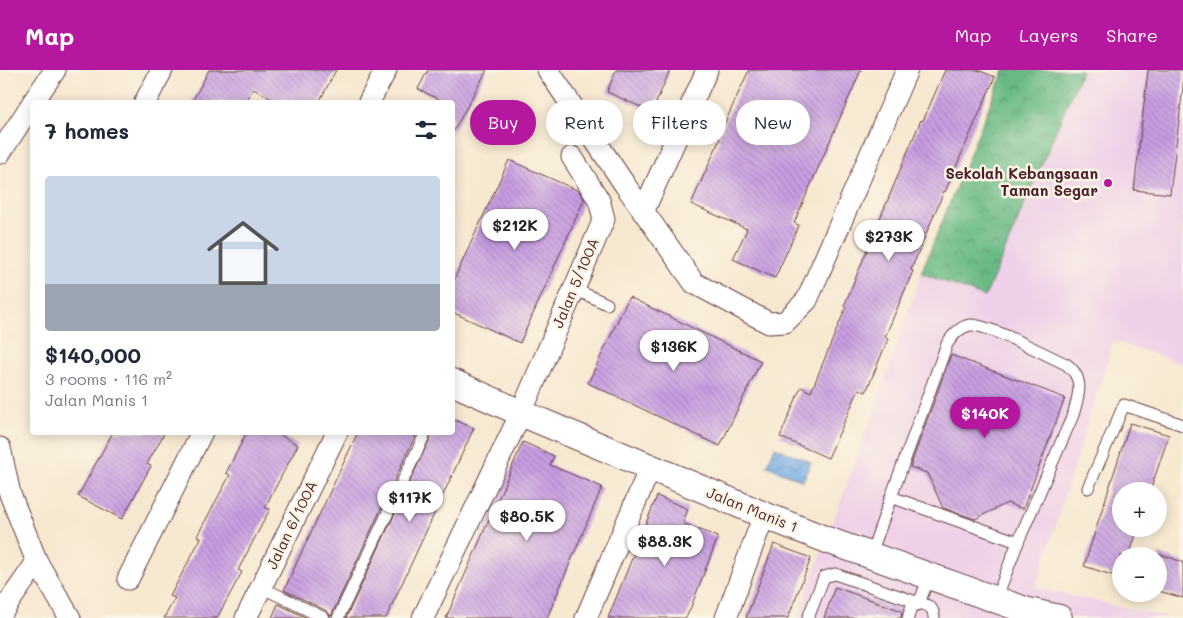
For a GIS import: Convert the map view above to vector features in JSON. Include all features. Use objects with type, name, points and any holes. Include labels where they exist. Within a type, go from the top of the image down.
[{"type":"street","points":[[35,100],[55,70]]},
{"type":"street","points":[[146,100],[162,70]]},
{"type":"street","points":[[370,100],[386,70]]},
{"type":"street","points":[[548,70],[643,212],[694,284],[769,323],[785,322],[807,300],[907,70]]},
{"type":"street","points":[[643,212],[707,70]]},
{"type":"street","points":[[0,154],[30,108]]},
{"type":"street","name":"Jalan 5/100A","points":[[423,618],[521,413],[604,219],[599,200],[572,157]]},
{"type":"street","name":"Jalan Manis 1","points":[[455,383],[764,516],[996,599],[1027,614],[1059,618]]},
{"type":"street","points":[[128,579],[200,435]]},
{"type":"street","name":"Jalan 6/100A","points":[[246,618],[336,435]]},
{"type":"street","points":[[0,448],[10,494],[37,562],[70,618]]},
{"type":"street","points":[[586,618],[650,468]]},
{"type":"street","points":[[726,618],[764,516]]},
{"type":"street","points":[[0,615],[37,562]]},
{"type":"lane","points":[[574,289],[607,304]]},
{"type":"lane","points":[[871,554],[947,344],[960,329],[970,325],[985,327],[1066,364],[1073,369],[1079,384],[1079,396],[1073,415],[1018,542],[996,599]]},
{"type":"lane","points":[[1088,488],[1124,405],[1183,425]]},
{"type":"lane","points":[[338,618],[425,435]]},
{"type":"lane","points":[[891,497],[1018,542]]},
{"type":"lane","points":[[808,618],[824,577],[835,574],[919,604],[923,603],[934,611],[934,618]]},
{"type":"lane","points":[[908,618],[911,608],[919,604],[930,575]]},
{"type":"lane","points":[[261,587],[324,618]]},
{"type":"shaded area","points":[[1082,70],[1183,70],[1183,364],[1113,341],[1036,588],[1170,618],[797,618],[876,406],[921,273],[985,295]]},
{"type":"green space","points":[[1004,70],[1082,70],[985,297],[921,273]]},
{"type":"water","points":[[775,447],[811,462],[803,481],[767,466]]},
{"type":"building","points":[[209,70],[336,70],[320,100],[274,100],[253,89],[247,100],[193,100]]},
{"type":"building","points":[[428,70],[487,70],[455,129],[455,100],[440,100],[418,89]]},
{"type":"building","points":[[616,70],[670,70],[657,100],[633,100],[633,104],[607,92]]},
{"type":"building","points":[[749,70],[861,70],[794,223],[799,225],[775,278],[733,259],[747,229],[691,204],[717,145],[726,145],[726,120]]},
{"type":"building","points":[[945,70],[978,70],[995,77],[911,270],[913,271],[885,337],[888,339],[866,392],[859,389],[828,458],[780,437],[801,387],[811,392],[910,146]]},
{"type":"building","points":[[1148,70],[1183,70],[1183,87],[1170,194],[1134,190]]},
{"type":"building","points":[[509,160],[579,191],[584,200],[520,343],[455,313],[455,277]]},
{"type":"building","points":[[629,297],[761,361],[720,446],[588,383]]},
{"type":"building","points":[[951,355],[1065,398],[1023,509],[1007,503],[975,519],[943,508],[927,473],[910,467]]},
{"type":"building","points":[[455,420],[474,428],[386,618],[346,618],[432,435],[455,435]]},
{"type":"building","points":[[1130,423],[1169,435],[1153,482],[1112,482],[1112,537],[1135,537],[1132,547],[1112,547],[1112,575],[1084,566]]},
{"type":"building","points":[[111,435],[163,435],[147,464],[151,466],[122,519],[78,496]]},
{"type":"building","points":[[245,435],[280,435],[298,445],[265,507],[270,509],[238,570],[242,572],[217,618],[164,618],[175,598],[170,596],[201,538],[197,536],[230,475],[226,473]]},
{"type":"building","points":[[357,435],[416,435],[331,616],[327,611],[284,590]]},
{"type":"building","points":[[523,442],[554,456],[550,465],[602,487],[547,618],[446,618]]},
{"type":"building","points":[[657,496],[688,509],[683,523],[718,537],[691,607],[686,618],[608,618]]},
{"type":"building","points":[[774,544],[811,558],[788,618],[746,618]]},
{"type":"building","points":[[1167,557],[1183,562],[1183,598],[1167,593]]},
{"type":"building","points":[[835,587],[902,611],[901,618],[824,618]]},
{"type":"building","points":[[278,604],[307,618],[272,618]]},
{"type":"place","name":"Sekolah Kebangsaan Taman Segar","points":[[1108,183]]}]
